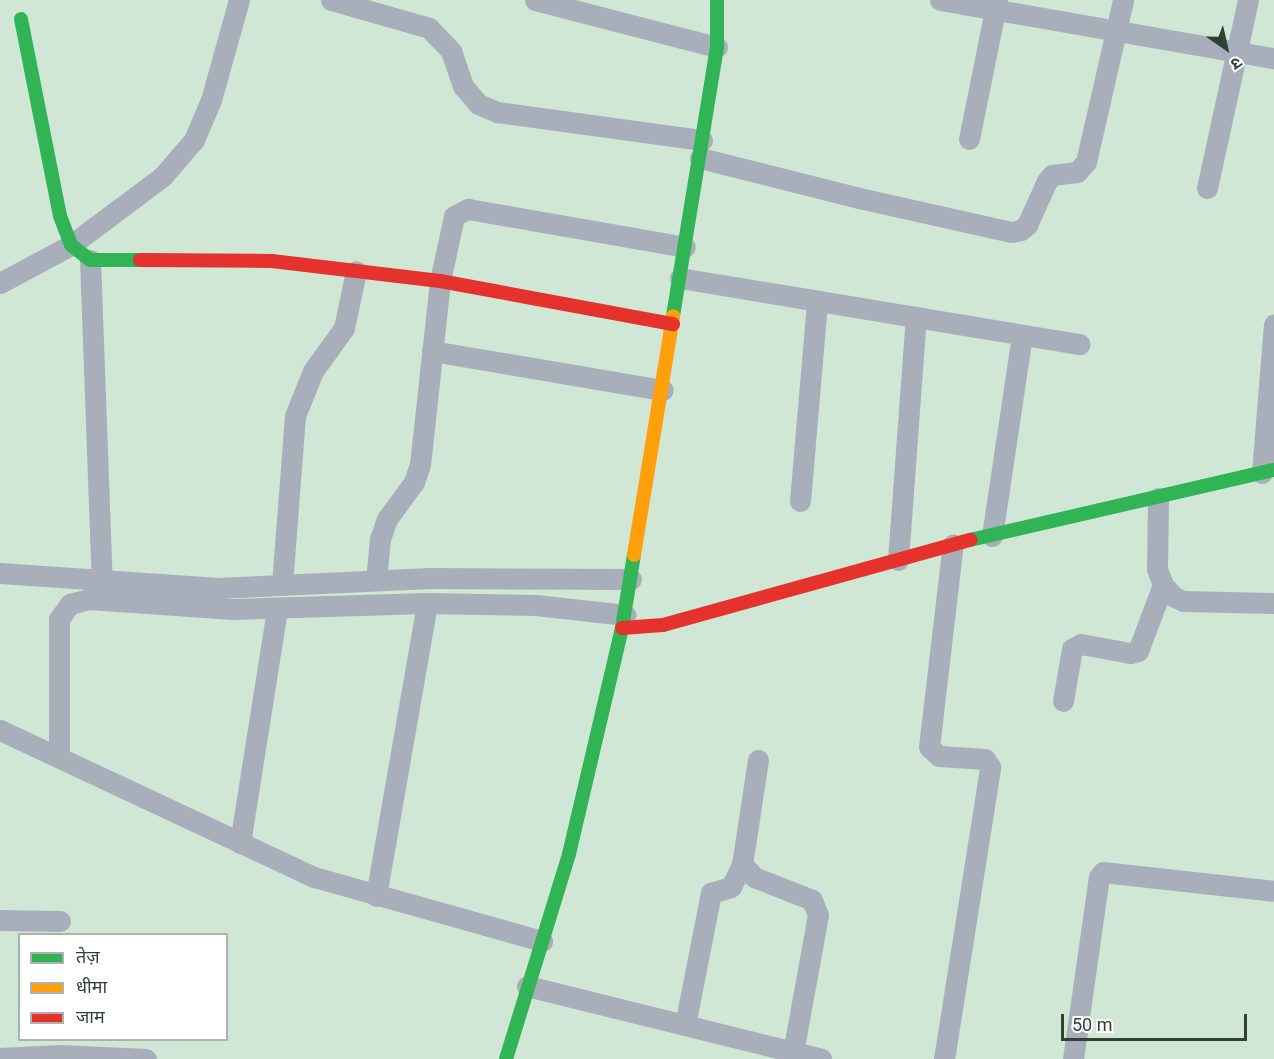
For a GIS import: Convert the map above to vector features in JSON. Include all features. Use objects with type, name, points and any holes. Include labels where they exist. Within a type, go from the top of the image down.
[{"type":"street","points":[[0,283],[71,245],[162,177],[195,140],[211,100],[239,0]]},
{"type":"street","points":[[331,0],[429,28],[451,51],[463,86],[478,104],[497,112],[701,149],[891,205],[1011,232],[1021,231],[1052,175],[1077,172],[1086,162],[1123,0]]},
{"type":"street","points":[[535,0],[717,47]]},
{"type":"street","points":[[506,1059],[569,854],[627,605],[717,47],[720,15],[717,0]]},
{"type":"street","points":[[940,0],[996,5],[1116,30],[1274,58]]},
{"type":"street","points":[[1207,188],[1248,0]]},
{"type":"street","points":[[969,139],[996,5]]},
{"type":"street","points":[[21,19],[60,216],[71,245],[90,260],[272,261],[440,281],[674,324]]},
{"type":"street","points":[[376,580],[380,538],[387,519],[414,482],[420,465],[440,281],[451,223],[460,211],[468,209],[685,247]]},
{"type":"street","points":[[90,260],[102,580]]},
{"type":"street","points":[[282,585],[295,416],[313,371],[344,328],[356,271]]},
{"type":"street","points":[[680,278],[1080,344]]},
{"type":"street","points":[[800,501],[817,301]]},
{"type":"street","points":[[898,560],[916,317]]},
{"type":"street","points":[[0,573],[218,588],[376,580],[627,605],[663,625],[953,544],[1268,472],[1274,324]]},
{"type":"street","points":[[992,536],[1022,335]]},
{"type":"street","points":[[432,351],[663,390]]},
{"type":"street","points":[[1158,498],[1157,569],[1162,585],[1183,601],[1274,603]]},
{"type":"street","points":[[944,1059],[990,767],[985,759],[939,756],[928,747],[953,544]]},
{"type":"street","points":[[1063,701],[1072,649],[1081,645],[1130,653],[1138,651],[1162,585]]},
{"type":"street","points":[[58,757],[58,629],[59,619],[70,604],[89,599],[153,607],[277,610],[427,603],[627,605]]},
{"type":"street","points":[[376,896],[427,603]]},
{"type":"street","points":[[240,843],[277,610]]},
{"type":"street","points":[[0,730],[314,877],[376,896],[542,940]]},
{"type":"street","points":[[685,1025],[711,893],[714,889],[731,887],[742,864],[758,760]]},
{"type":"street","points":[[742,864],[754,877],[805,895],[816,906],[818,915],[793,1052]]},
{"type":"street","points":[[1073,1059],[1099,877],[1103,872],[1274,891]]},
{"type":"street","points":[[0,920],[60,921]]},
{"type":"street","points":[[527,986],[820,1059]]},
{"type":"street","points":[[0,1058],[60,1055],[146,1059]]},
{"type":"traffic: fast","points":[[673,316],[717,47],[717,0]]},
{"type":"traffic: fast","points":[[21,19],[60,216],[71,245],[90,260],[140,260]]},
{"type":"traffic: fast","points":[[970,540],[1274,470]]},
{"type":"traffic: fast","points":[[506,1059],[569,854],[622,628],[634,555]]},
{"type":"traffic: slow","points":[[634,555],[673,316]]},
{"type":"traffic: jam","points":[[140,260],[272,261],[440,281],[673,324]]},
{"type":"traffic: jam","points":[[622,628],[663,625],[970,540]]}]
